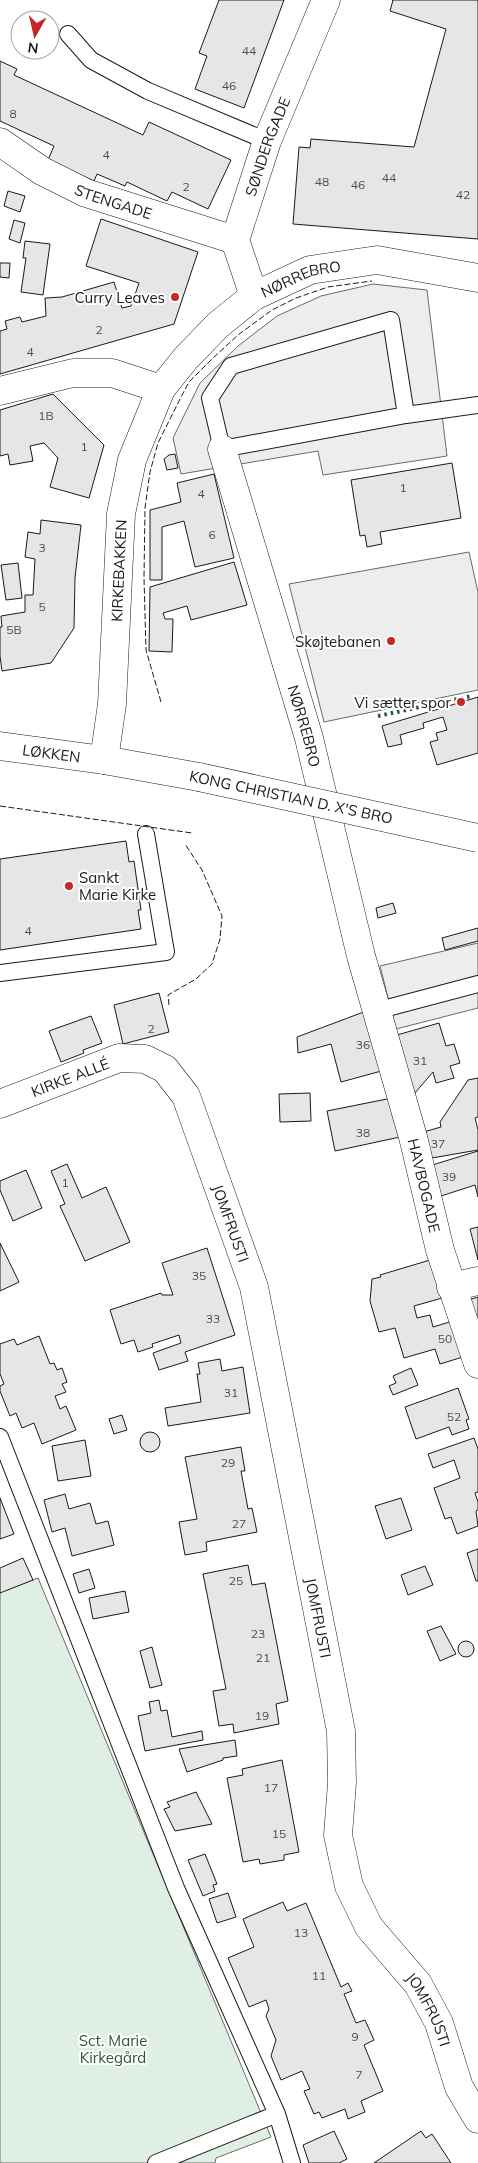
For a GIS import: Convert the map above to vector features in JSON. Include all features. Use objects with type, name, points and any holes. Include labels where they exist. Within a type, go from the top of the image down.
[{"type":"street","name":"SØNDERGADE","points":[[235,240],[267,141],[326,0]]},
{"type":"street","name":"STENGADE","points":[[0,142],[42,171],[86,193],[235,240]]},
{"type":"street","points":[[235,240],[254,296]]},
{"type":"street","name":"NØRREBRO","points":[[161,389],[186,358],[218,326],[254,296],[310,270],[377,260],[478,278]]},
{"type":"street","points":[[0,391],[73,373],[112,373],[161,389]]},
{"type":"street","name":"KIRKEBAKKEN","points":[[104,760],[112,704],[121,514],[132,460],[161,389]]},
{"type":"street","name":"NØRREBRO","points":[[222,449],[310,738],[383,1006]]},
{"type":"street","name":"LØKKEN","points":[[0,746],[104,760]]},
{"type":"street","name":"KONG CHRISTIAN D. X'S BRO","points":[[104,760],[199,777],[478,838]]},
{"type":"street","name":"HAVBOGADE","points":[[383,1006],[440,1250],[451,1288],[478,1364]]},
{"type":"street","name":"KIRKE ALLÉ","points":[[0,1104],[119,1058],[144,1059],[165,1069],[186,1096]]},
{"type":"street","name":"JOMFRUSTI","points":[[186,1096],[256,1297],[340,1731],[342,1783],[338,1836],[349,1886],[369,1926],[418,1984],[439,2023],[459,2087],[478,2118]]},
{"type":"street","points":[[451,1288],[478,1281]]},
{"type":"lane","points":[[68,34],[91,60],[148,91],[267,141]]},
{"type":"lane","name":"NØRREBRO","points":[[222,449],[210,398],[231,366],[391,320],[406,415]]},
{"type":"lane","points":[[222,449],[406,415],[478,406]]},
{"type":"lane","points":[[0,973],[166,952],[146,834]]},
{"type":"lane","points":[[383,1006],[478,984]]},
{"type":"lane","points":[[0,1437],[176,1888],[276,2114],[292,2163]]},
{"type":"lane","points":[[156,2163],[276,2114]]},
{"type":"green space","name":"Sct. Marie Kirkegård","points":[[38,1578],[271,2137],[216,2158],[215,2163],[0,2163],[0,1592]]},
{"type":"shaded area","points":[[373,284],[427,290],[447,456],[323,475],[318,451],[181,474],[173,438],[200,383],[238,346],[277,316],[321,296]]},
{"type":"shaded area","name":"Skøjtebanen","points":[[469,552],[478,592],[478,690],[324,722],[289,584]]},
{"type":"shaded area","points":[[478,943],[478,1008],[396,1029],[380,966]]},
{"type":"building","points":[[219,0],[284,0],[244,108],[195,89],[207,56],[199,53]]},
{"type":"building","points":[[393,0],[478,0],[478,239],[293,224],[299,147],[310,148],[311,139],[414,147],[446,29],[390,11]]},
{"type":"building","points":[[0,61],[17,69],[14,75],[143,135],[149,122],[231,160],[208,209],[172,192],[167,201],[127,182],[125,186],[97,174],[94,181],[48,160],[54,146],[0,121]]},
{"type":"building","points":[[8,191],[25,196],[20,212],[4,206]]},
{"type":"building","points":[[101,219],[198,252],[174,324],[0,374],[0,331],[7,329],[5,321],[20,317],[22,322],[46,316],[45,298],[62,297],[114,282],[122,308],[131,306],[139,283],[86,266]]},
{"type":"building","points":[[14,220],[25,223],[20,243],[9,239]]},
{"type":"building","points":[[25,241],[50,244],[43,295],[21,292],[26,258],[23,258]]},
{"type":"building","points":[[0,263],[10,263],[9,278],[0,277]]},
{"type":"building","points":[[53,394],[104,445],[89,498],[50,487],[58,458],[44,443],[30,446],[33,461],[10,465],[8,454],[0,456],[0,410]]},
{"type":"building","points":[[175,454],[178,468],[167,470],[164,459],[169,455]]},
{"type":"building","points":[[452,463],[461,518],[380,532],[382,544],[367,547],[365,535],[360,536],[351,480]]},
{"type":"building","points":[[214,474],[234,558],[195,567],[184,521],[162,527],[162,580],[150,580],[150,510],[181,502],[177,483]]},
{"type":"building","points":[[41,520],[81,525],[75,578],[74,628],[51,663],[2,671],[0,656],[1,616],[25,612],[25,595],[33,595],[35,559],[25,557],[28,532],[40,534]]},
{"type":"building","points":[[234,562],[247,605],[191,620],[187,606],[163,613],[165,619],[173,619],[172,652],[149,651],[150,587]]},
{"type":"building","points":[[18,563],[22,598],[6,600],[1,565]]},
{"type":"building","points":[[478,697],[478,753],[437,765],[430,742],[438,740],[436,733],[447,730],[443,717],[423,723],[424,728],[400,735],[402,744],[388,747],[382,726]]},
{"type":"building","name":"Sankt Marie Kirke","points":[[126,841],[129,862],[134,861],[141,910],[138,910],[141,929],[0,950],[0,859]]},
{"type":"building","points":[[393,903],[396,913],[378,918],[376,908]]},
{"type":"building","points":[[478,928],[478,941],[445,950],[442,938]]},
{"type":"building","points":[[159,993],[169,1032],[123,1044],[114,1005]]},
{"type":"building","points":[[369,1010],[385,1070],[341,1082],[331,1044],[298,1053],[297,1037]]},
{"type":"building","points":[[91,1016],[102,1043],[83,1050],[84,1053],[61,1062],[49,1031]]},
{"type":"building","points":[[439,1023],[446,1046],[454,1044],[460,1063],[450,1066],[454,1078],[436,1083],[433,1072],[414,1094],[397,1035]]},
{"type":"building","points":[[478,1078],[478,1117],[475,1118],[478,1130],[478,1150],[426,1159],[420,1133],[441,1127],[440,1122],[468,1080]]},
{"type":"building","points":[[310,1093],[311,1121],[280,1122],[279,1094]]},
{"type":"building","points":[[392,1098],[400,1137],[335,1151],[327,1111]]},
{"type":"building","points":[[478,1151],[478,1197],[475,1185],[438,1197],[429,1166]]},
{"type":"building","points":[[67,1164],[82,1198],[106,1187],[130,1242],[85,1261],[60,1206],[65,1204],[51,1171]]},
{"type":"building","points":[[26,1170],[42,1208],[13,1221],[0,1190],[0,1181]]},
{"type":"building","points":[[478,1227],[478,1260],[470,1229]]},
{"type":"building","points":[[0,1243],[19,1282],[0,1291]]},
{"type":"building","points":[[207,1248],[235,1335],[185,1352],[188,1361],[159,1370],[153,1353],[181,1343],[179,1335],[152,1344],[153,1347],[138,1352],[134,1340],[121,1344],[110,1310],[161,1293],[162,1295],[173,1295],[162,1263]]},
{"type":"building","points":[[430,1260],[442,1298],[414,1306],[417,1318],[430,1315],[433,1327],[456,1320],[466,1356],[440,1364],[435,1349],[404,1358],[395,1328],[379,1332],[370,1301],[372,1279]]},
{"type":"building","points":[[478,1297],[478,1341],[465,1301]]},
{"type":"building","points":[[39,1336],[50,1364],[54,1363],[57,1370],[62,1368],[67,1382],[62,1384],[66,1392],[55,1396],[60,1409],[66,1406],[76,1430],[42,1444],[34,1423],[22,1428],[16,1413],[10,1416],[0,1391],[0,1386],[4,1384],[0,1374],[0,1344],[14,1339],[17,1345]]},
{"type":"building","points":[[220,1359],[222,1371],[243,1367],[250,1413],[168,1426],[165,1408],[201,1402],[197,1374],[200,1374],[198,1363]]},
{"type":"building","points":[[411,1368],[418,1385],[393,1395],[389,1386],[396,1383],[393,1376]]},
{"type":"building","points":[[458,1388],[469,1419],[466,1420],[469,1429],[452,1435],[449,1427],[416,1439],[405,1407]]},
{"type":"building","points":[[122,1415],[127,1430],[114,1434],[109,1419]]},
{"type":"building","points":[[150,1432],[157,1435],[160,1442],[157,1449],[150,1452],[143,1449],[140,1442],[143,1435]]},
{"type":"building","points":[[474,1438],[478,1449],[478,1492],[475,1493],[478,1502],[478,1510],[476,1511],[478,1526],[457,1534],[451,1517],[445,1519],[434,1488],[460,1478],[454,1460],[433,1468],[428,1454]]},
{"type":"building","points":[[85,1440],[91,1476],[58,1481],[52,1446]]},
{"type":"building","points":[[241,1447],[245,1471],[241,1471],[248,1509],[252,1508],[257,1532],[206,1542],[207,1551],[185,1555],[179,1522],[197,1519],[185,1457]]},
{"type":"building","points":[[65,1494],[69,1509],[90,1503],[96,1524],[108,1521],[114,1545],[72,1556],[65,1528],[52,1532],[44,1500]]},
{"type":"building","points":[[0,1498],[14,1534],[0,1539]]},
{"type":"building","points":[[401,1498],[412,1530],[386,1539],[375,1506]]},
{"type":"building","points":[[478,1549],[478,1581],[476,1581],[467,1553]]},
{"type":"building","points":[[23,1558],[33,1580],[0,1593],[0,1568]]},
{"type":"building","points":[[248,1565],[252,1585],[265,1583],[288,1701],[276,1704],[279,1724],[234,1733],[233,1724],[219,1726],[213,1691],[226,1689],[203,1574]]},
{"type":"building","points":[[425,1566],[433,1585],[408,1595],[401,1575]]},
{"type":"building","points":[[89,1569],[95,1588],[79,1593],[73,1574]]},
{"type":"building","points":[[125,1591],[129,1612],[93,1619],[89,1598]]},
{"type":"building","points":[[441,1626],[456,1654],[440,1661],[427,1631]]},
{"type":"building","points":[[463,1641],[469,1641],[474,1646],[472,1655],[463,1657],[458,1652],[458,1646]]},
{"type":"building","points":[[152,1647],[162,1685],[150,1688],[140,1651]]},
{"type":"building","points":[[159,1700],[161,1711],[167,1710],[172,1737],[202,1731],[203,1740],[145,1751],[138,1716],[151,1713],[149,1702]]},
{"type":"building","points":[[235,1740],[237,1756],[223,1758],[223,1760],[187,1772],[179,1749]]},
{"type":"building","points":[[282,1760],[299,1852],[284,1855],[284,1860],[260,1864],[259,1859],[243,1862],[227,1778],[243,1775],[242,1769]]},
{"type":"building","points":[[196,1792],[212,1824],[175,1831],[164,1809],[170,1807],[167,1802]]},
{"type":"building","points":[[205,1854],[217,1884],[213,1885],[215,1891],[203,1896],[188,1860]]},
{"type":"building","points":[[228,1893],[236,1917],[217,1923],[209,1899]]},
{"type":"building","points":[[283,1902],[287,1911],[306,1903],[341,1987],[348,1983],[352,1991],[344,1994],[356,2023],[365,2020],[374,2040],[364,2045],[383,2091],[361,2101],[365,2112],[348,2119],[345,2109],[322,2118],[319,2112],[314,2114],[304,2091],[310,2089],[302,2071],[281,2080],[271,2056],[276,2040],[266,2016],[269,2009],[266,2000],[249,2007],[228,1958],[254,1947],[243,1919]]},
{"type":"building","points":[[334,2131],[347,2159],[339,2163],[309,2163],[303,2145]]},
{"type":"building","points":[[421,2131],[426,2138],[432,2134],[451,2163],[374,2163]]},
{"type":"hedge","points":[[378,716],[472,696]]},
{"type":"fence","points":[[161,702],[146,650],[145,508],[150,472],[158,443],[180,399],[189,382],[212,359],[238,335],[272,310],[296,298],[328,287],[372,281]]},
{"type":"fence","points":[[0,806],[192,833]]},
{"type":"fence","points":[[169,1005],[168,995],[196,979],[212,964],[220,939],[222,916],[202,870],[185,844]]},
{"type":"place","name":"Curry Leaves","points":[[175,297]]},
{"type":"place","name":"Skøjtebanen","points":[[391,641]]},
{"type":"place","name":"Vi sætter spor","points":[[461,702]]},
{"type":"place","name":"Sankt Marie Kirke","points":[[69,886]]}]
